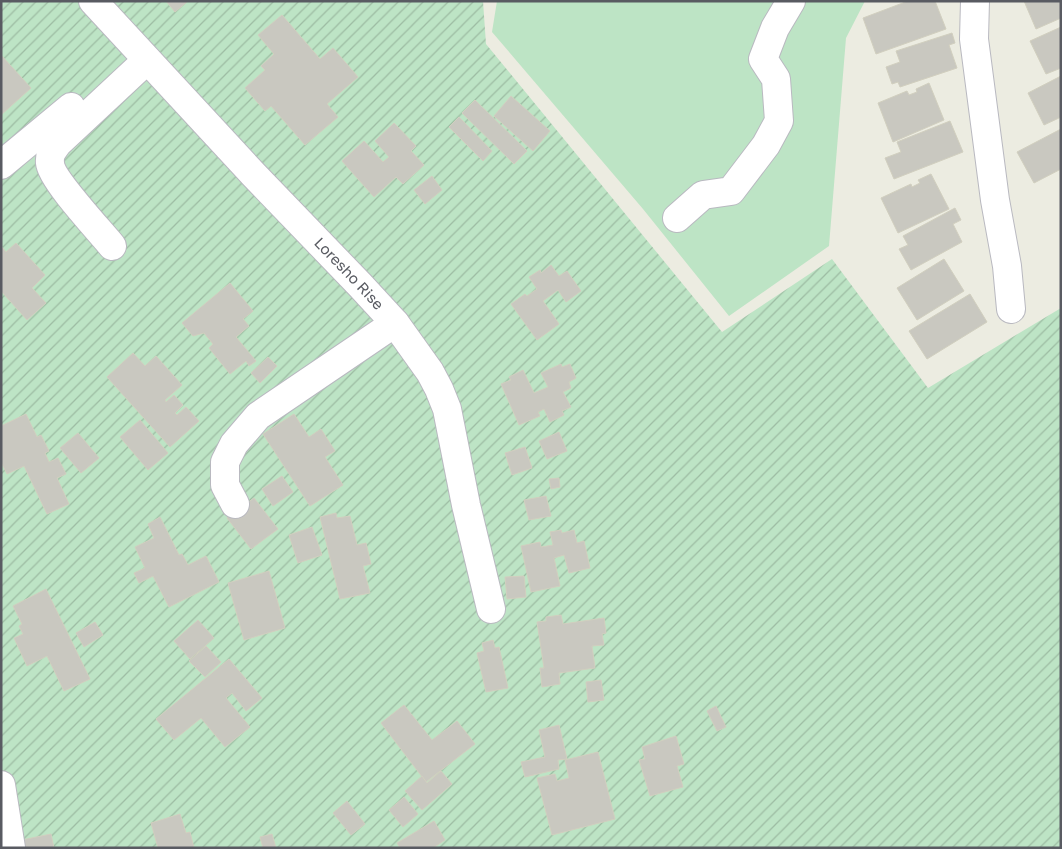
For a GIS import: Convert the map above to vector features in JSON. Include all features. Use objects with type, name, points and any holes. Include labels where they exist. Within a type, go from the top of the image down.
[{"type":"street","name":"Loresho Rise","points":[[93,1],[395,324],[430,372],[447,409],[466,505],[491,609]]},
{"type":"street","points":[[677,218],[703,195],[731,191],[766,145],[779,121],[776,79],[763,59],[775,28],[791,1]]},
{"type":"street","points":[[975,1],[974,39],[995,200],[1007,266],[1011,309]]},
{"type":"street","points":[[1,165],[143,55]]},
{"type":"street","points":[[112,246],[60,182],[50,166],[50,153],[143,55]]},
{"type":"street","points":[[235,504],[225,486],[225,462],[234,444],[258,416],[395,324]]},
{"type":"street","points":[[1,785],[11,848]]},
{"type":"green space","points":[[1,1],[483,1],[486,44],[722,332],[832,259],[928,388],[1061,308],[1061,848],[1,848]]},
{"type":"green space","points":[[497,1],[865,1],[846,38],[829,246],[729,316],[643,209],[492,32]]},
{"type":"building","points":[[166,1],[188,1],[175,12]]},
{"type":"building","points":[[908,1],[935,1],[946,29],[876,54],[863,18]]},
{"type":"building","points":[[1024,1],[1061,1],[1061,18],[1036,29]]},
{"type":"building","points":[[282,15],[320,59],[333,48],[358,77],[327,104],[338,117],[305,145],[271,106],[265,111],[245,88],[265,70],[261,66],[274,54],[258,35]]},
{"type":"building","points":[[1061,27],[1061,68],[1046,74],[1030,41]]},
{"type":"building","points":[[952,33],[955,43],[949,45],[957,68],[900,87],[898,82],[892,84],[886,67],[900,62],[896,51]]},
{"type":"building","points":[[1,55],[31,88],[1,115]]},
{"type":"building","points":[[1061,76],[1061,117],[1044,125],[1028,93]]},
{"type":"building","points":[[929,83],[944,120],[893,142],[878,103],[907,91],[909,95],[917,92],[916,89]]},
{"type":"building","points":[[511,96],[550,131],[533,151],[494,116]]},
{"type":"building","points":[[475,100],[527,151],[514,164],[462,113]]},
{"type":"building","points":[[459,117],[492,151],[483,161],[449,127]]},
{"type":"building","points":[[950,121],[963,152],[894,179],[885,158],[901,152],[897,142]]},
{"type":"building","points":[[394,123],[416,146],[411,151],[424,165],[403,184],[396,177],[374,197],[342,161],[364,141],[383,162],[389,157],[375,141]]},
{"type":"building","points":[[1061,129],[1061,169],[1034,183],[1017,152]]},
{"type":"building","points":[[931,174],[949,209],[898,233],[881,198],[911,184],[912,187],[920,183],[918,180]]},
{"type":"building","points":[[432,176],[442,190],[425,204],[414,190]]},
{"type":"building","points":[[955,208],[961,220],[953,224],[962,242],[911,270],[899,249],[908,245],[903,236]]},
{"type":"building","points":[[16,243],[45,275],[32,288],[46,303],[27,320],[1,291],[1,246],[6,252]]},
{"type":"building","points":[[944,259],[964,291],[917,320],[897,288]]},
{"type":"building","points":[[551,265],[559,276],[567,271],[581,291],[566,302],[558,290],[543,301],[559,324],[537,340],[511,304],[525,294],[527,296],[537,289],[529,277],[540,270],[541,273]]},
{"type":"building","points":[[230,283],[253,311],[243,319],[249,326],[236,337],[256,361],[249,366],[246,361],[230,374],[209,348],[213,344],[204,333],[193,336],[182,323]]},
{"type":"building","points":[[970,294],[987,322],[927,359],[909,331]]},
{"type":"building","points":[[133,353],[145,366],[156,356],[182,385],[165,400],[166,402],[174,395],[183,405],[175,413],[177,415],[186,407],[199,421],[170,447],[107,377]]},
{"type":"building","points":[[268,357],[277,366],[260,383],[251,373]]},
{"type":"building","points":[[561,364],[562,367],[570,364],[576,378],[569,382],[571,388],[563,392],[571,407],[562,411],[564,415],[550,422],[544,409],[538,412],[540,416],[519,425],[501,384],[511,380],[509,377],[523,370],[534,393],[548,387],[541,373]]},
{"type":"building","points":[[26,414],[37,437],[41,435],[49,451],[45,453],[49,462],[58,458],[66,474],[57,478],[69,504],[47,514],[24,466],[7,474],[1,462],[1,426]]},
{"type":"building","points":[[294,414],[309,437],[321,429],[335,451],[325,457],[343,485],[310,506],[263,434]]},
{"type":"building","points":[[140,420],[168,453],[148,470],[120,437]]},
{"type":"building","points":[[559,432],[567,451],[547,459],[539,441]]},
{"type":"building","points":[[78,433],[99,458],[81,473],[60,448]]},
{"type":"building","points":[[525,447],[532,468],[512,475],[505,453]]},
{"type":"building","points":[[282,476],[293,492],[273,506],[262,489]]},
{"type":"building","points":[[559,478],[560,487],[551,489],[549,479]]},
{"type":"building","points":[[546,496],[551,516],[529,520],[524,500]]},
{"type":"building","points":[[254,498],[278,529],[251,549],[227,518]]},
{"type":"building","points":[[336,513],[337,518],[350,516],[357,545],[366,543],[371,564],[363,566],[370,593],[340,599],[320,517]]},
{"type":"building","points":[[160,517],[179,555],[182,554],[188,565],[206,556],[219,582],[169,607],[153,576],[139,583],[134,573],[145,568],[135,547],[154,538],[148,524]]},
{"type":"building","points":[[312,527],[322,555],[298,563],[289,535]]},
{"type":"building","points":[[561,530],[562,533],[574,530],[577,543],[584,541],[590,568],[569,573],[564,555],[554,558],[560,586],[531,592],[521,546],[540,542],[541,547],[553,545],[550,532]]},
{"type":"building","points":[[269,571],[285,628],[244,640],[228,583]]},
{"type":"building","points":[[524,576],[526,597],[507,599],[505,577]]},
{"type":"building","points":[[46,589],[90,679],[64,691],[47,656],[27,666],[14,638],[23,634],[19,626],[22,624],[13,606]]},
{"type":"building","points":[[561,615],[563,624],[604,618],[606,633],[602,634],[604,645],[592,646],[595,668],[559,673],[560,684],[542,687],[540,668],[544,668],[537,622],[546,621],[546,617]]},
{"type":"building","points":[[198,620],[214,638],[190,659],[174,641]]},
{"type":"building","points":[[95,622],[103,635],[84,647],[76,633]]},
{"type":"building","points":[[493,640],[495,648],[499,647],[508,688],[486,692],[477,653],[484,651],[482,643]]},
{"type":"building","points":[[206,646],[221,662],[205,677],[189,661]]},
{"type":"building","points":[[229,659],[262,698],[246,711],[232,693],[226,698],[250,727],[225,747],[201,718],[174,740],[156,719]]},
{"type":"building","points":[[601,680],[604,700],[588,702],[586,682]]},
{"type":"building","points":[[404,705],[432,740],[457,721],[475,744],[426,782],[381,723]]},
{"type":"building","points":[[716,706],[726,727],[717,731],[707,711]]},
{"type":"building","points":[[559,725],[567,759],[558,760],[559,769],[525,777],[521,762],[545,757],[539,730]]},
{"type":"building","points":[[676,736],[684,764],[677,766],[683,787],[650,796],[639,760],[645,759],[642,747]]},
{"type":"building","points":[[598,752],[615,819],[552,835],[537,778],[555,774],[557,781],[569,778],[565,760]]},
{"type":"building","points":[[441,771],[452,784],[422,810],[405,791],[422,776],[427,783]]},
{"type":"building","points":[[404,797],[418,814],[403,827],[389,810]]},
{"type":"building","points":[[347,801],[365,824],[351,835],[333,813]]},
{"type":"building","points":[[180,814],[186,833],[190,832],[194,848],[158,848],[151,823]]},
{"type":"building","points":[[434,821],[445,840],[433,848],[400,848],[397,843]]},
{"type":"building","points":[[51,834],[54,848],[23,848],[22,840]]},
{"type":"building","points":[[272,834],[276,848],[263,848],[260,837]]}]
